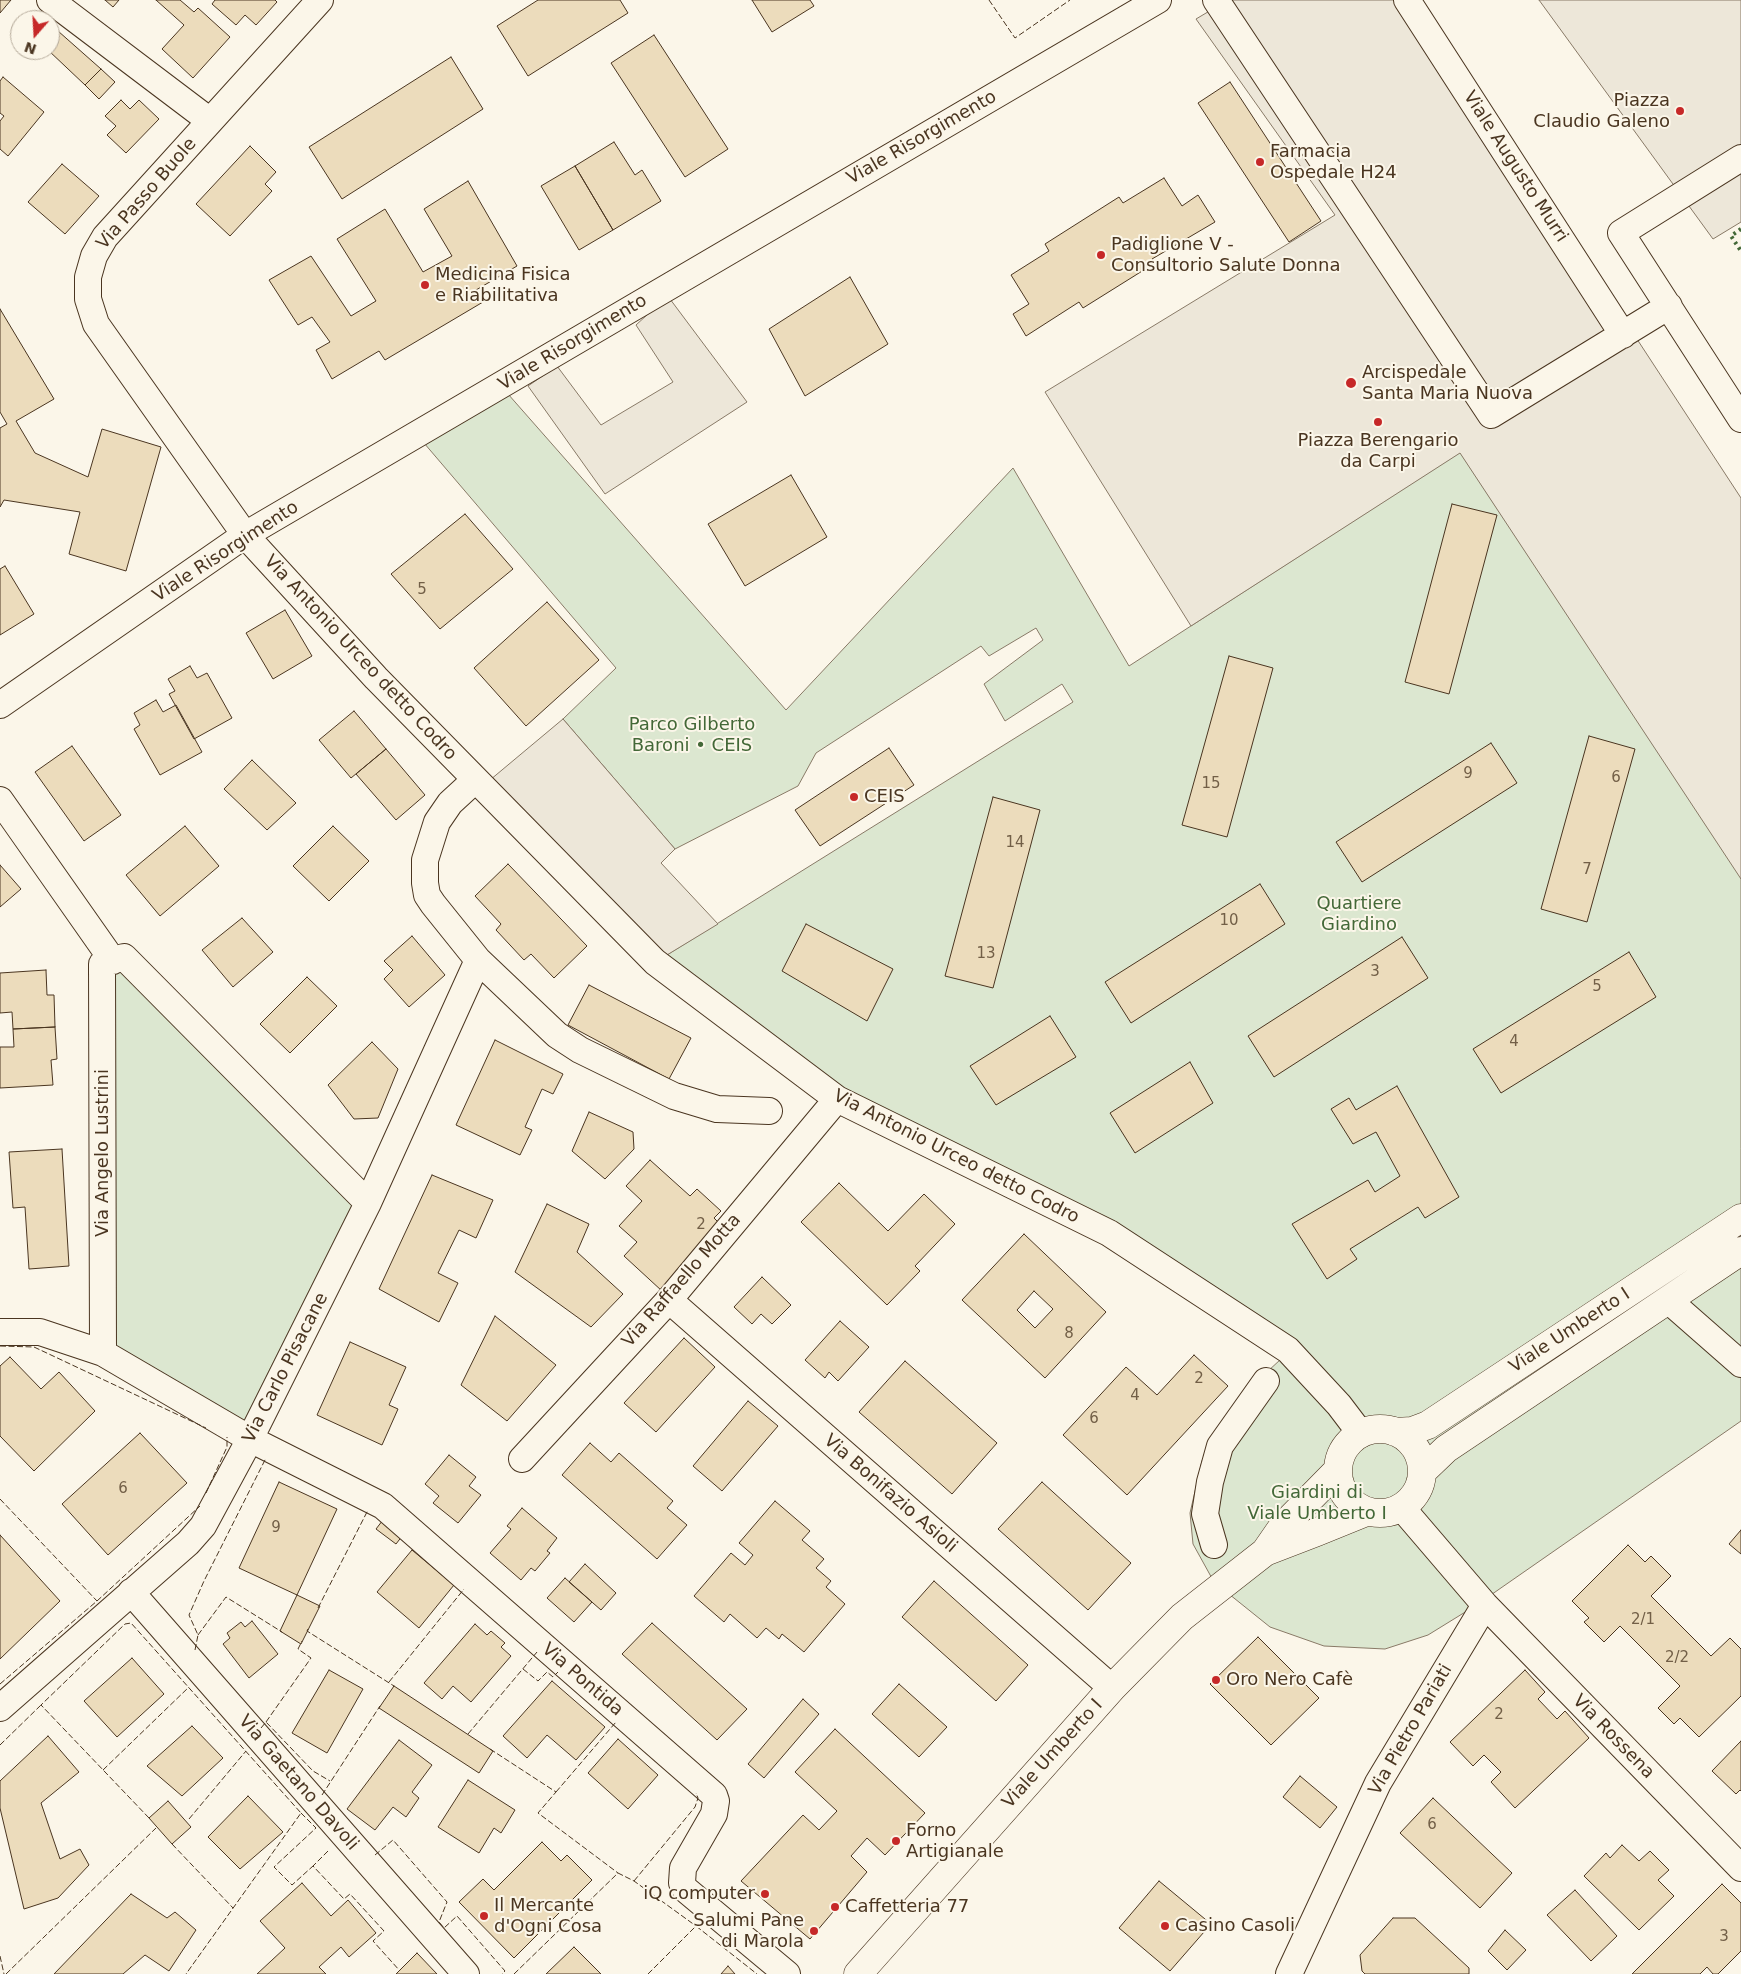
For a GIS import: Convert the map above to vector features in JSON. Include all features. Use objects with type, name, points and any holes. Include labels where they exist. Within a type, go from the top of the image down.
[{"type":"main road","name":"Viale Umberto I","points":[[1395,1432],[1412,1431],[1428,1425],[1741,1218]]},
{"type":"main road","name":"Viale Umberto I","points":[[1423,1471],[1446,1449],[1741,1251]]},
{"type":"main road","points":[[1384,1429],[1395,1432],[1404,1436],[1416,1448],[1421,1460],[1423,1471],[1417,1492],[1402,1508],[1378,1514],[1366,1512],[1355,1506],[1346,1497],[1341,1487],[1338,1470],[1341,1455],[1349,1443],[1361,1434],[1372,1430],[1384,1429]]},
{"type":"main road","name":"Viale Umberto I","points":[[858,1974],[1112,1688],[1182,1617],[1264,1552],[1283,1526],[1338,1470]]},
{"type":"main road","name":"Viale Umberto I","points":[[1264,1552],[1366,1512]]},
{"type":"street","points":[[50,0],[210,121]]},
{"type":"street","name":"Via Passo Buole","points":[[245,535],[96,324],[88,299],[88,277],[91,266],[105,237],[320,0]]},
{"type":"street","name":"Viale Risorgimento","points":[[0,705],[245,535],[1158,0]]},
{"type":"street","points":[[1216,0],[1491,415],[1669,306]]},
{"type":"street","name":"Viale Augusto Murri","points":[[1406,0],[1623,335]]},
{"type":"street","points":[[1741,158],[1621,233],[1741,419]]},
{"type":"street","name":"Via Antonio Urceo detto Codro","points":[[245,535],[376,678],[655,962],[838,1099],[1117,1238],[1288,1350],[1339,1406],[1361,1434]]},
{"type":"street","points":[[475,780],[450,803],[437,822],[427,851],[425,876],[427,895],[478,960],[557,1035],[580,1050],[681,1099],[717,1109],[770,1112]]},
{"type":"street","points":[[0,800],[112,961],[124,957],[368,1204]]},
{"type":"street","name":"Via Carlo Pisacane","points":[[0,1708],[199,1531],[250,1439],[368,1204],[478,960]]},
{"type":"street","name":"Via Angelo Lustrini","points":[[103,1353],[102,964],[112,961]]},
{"type":"street","name":"Via Raffaello Motta","points":[[522,1459],[669,1300],[838,1099]]},
{"type":"street","name":"Via Bonifazio Asioli","points":[[669,1300],[1112,1688]]},
{"type":"street","points":[[1668,1300],[1741,1364]]},
{"type":"street","points":[[0,1332],[40,1332],[103,1353],[250,1439]]},
{"type":"street","points":[[1214,1545],[1205,1514],[1210,1482],[1220,1446],[1266,1381]]},
{"type":"street","name":"Via Pontida","points":[[250,1439],[383,1506],[714,1795],[716,1801],[714,1814],[683,1868],[682,1883],[686,1889],[787,1974]]},
{"type":"street","points":[[1402,1508],[1485,1605]]},
{"type":"street","name":"Via Gaetano Davoli","points":[[131,1592],[466,1974]]},
{"type":"street","name":"Via Rossena","points":[[1485,1605],[1741,1868]]},
{"type":"street","name":"Via Pietro Pariati","points":[[1289,1974],[1378,1783],[1485,1605]]},
{"type":"green space","name":"Quartiere Giardino","points":[[508,394],[786,710],[1013,468],[1129,666],[1460,452],[1741,876],[1741,1421],[1475,1606],[1428,1635],[1385,1649],[1324,1646],[1270,1627],[1214,1582],[1193,1544],[1190,1513],[1202,1461],[1210,1442],[1239,1398],[1295,1346],[843,1092],[662,958],[1073,702],[1062,684],[1005,721],[984,684],[1043,640],[1036,628],[989,656],[981,646],[816,753],[798,786],[675,849],[563,719],[616,668],[424,443]]},
{"type":"green space","points":[[124,957],[368,1203],[250,1439],[103,1353],[102,964]]},
{"type":"shaded area","name":"Piazza Berengario da Carpi","points":[[1228,0],[1415,0],[1741,498],[1741,879],[1460,453],[1191,626],[1045,392],[1335,215],[1196,19]]},
{"type":"shaded area","name":"Piazza Claudio Galeno","points":[[1539,0],[1741,0],[1741,222],[1713,239]]},
{"type":"shaded area","points":[[670,299],[747,402],[605,494],[528,386],[557,366],[601,425],[673,382],[636,325],[659,304]]},
{"type":"shaded area","points":[[563,719],[675,849],[661,863],[718,924],[662,958],[490,780]]},
{"type":"building","points":[[0,0],[11,0],[0,13]]},
{"type":"building","points":[[105,0],[119,0],[113,7]]},
{"type":"building","points":[[156,0],[180,0],[194,12],[198,8],[230,37],[193,78],[162,49],[184,25]]},
{"type":"building","points":[[215,0],[275,0],[277,2],[256,25],[245,15],[236,25],[212,4]]},
{"type":"building","points":[[538,0],[620,0],[628,13],[528,76],[497,26]]},
{"type":"building","points":[[752,0],[810,0],[814,6],[772,32]]},
{"type":"building","points":[[60,33],[101,69],[85,85],[59,60]]},
{"type":"building","points":[[654,35],[728,149],[685,177],[611,63]]},
{"type":"building","points":[[451,57],[483,109],[342,199],[309,147]]},
{"type":"building","points":[[101,69],[115,82],[99,99],[85,85]]},
{"type":"building","points":[[3,77],[44,112],[8,156],[0,149],[0,121],[4,116],[0,113],[0,81]]},
{"type":"building","name":"Farmacia Ospedale H24","points":[[1230,82],[1321,221],[1289,242],[1198,103]]},
{"type":"building","points":[[121,100],[130,109],[139,100],[159,119],[126,153],[107,135],[116,126],[105,116]]},
{"type":"building","points":[[614,142],[635,175],[642,170],[661,201],[613,230],[575,166]]},
{"type":"building","points":[[250,146],[276,172],[265,184],[272,191],[230,236],[196,204]]},
{"type":"building","points":[[62,164],[99,196],[65,234],[28,202]]},
{"type":"building","points":[[575,166],[613,230],[579,250],[541,186]]},
{"type":"building","name":"Padiglione V - Consultorio Salute Donna","points":[[1164,178],[1182,206],[1198,195],[1215,222],[1152,259],[1155,263],[1083,308],[1079,302],[1026,336],[1013,314],[1029,304],[1011,275],[1049,251],[1045,244],[1119,197],[1123,203]]},
{"type":"building","name":"Medicina Fisica e Riabilitativa","points":[[468,181],[517,266],[476,290],[483,302],[385,360],[379,351],[332,379],[316,350],[330,342],[312,317],[298,325],[269,280],[311,256],[351,316],[376,301],[337,239],[385,209],[423,272],[452,256],[424,209]]},
{"type":"building","points":[[850,277],[888,344],[805,396],[769,329]]},
{"type":"building","points":[[0,309],[54,399],[16,421],[35,453],[88,477],[102,429],[161,447],[126,571],[69,554],[80,512],[4,500],[0,507],[0,428],[7,424],[0,412]]},
{"type":"building","points":[[791,475],[827,537],[745,586],[708,524]]},
{"type":"building","points":[[1452,504],[1497,515],[1449,694],[1405,682]]},
{"type":"building","points":[[465,514],[513,569],[440,629],[391,574]]},
{"type":"building","points":[[5,566],[34,614],[0,635],[0,569]]},
{"type":"building","points":[[547,602],[599,660],[526,726],[474,668]]},
{"type":"building","points":[[285,610],[312,656],[273,679],[246,633]]},
{"type":"building","points":[[1229,656],[1273,668],[1227,837],[1182,825]]},
{"type":"building","points":[[190,666],[197,678],[207,673],[232,718],[194,739],[169,694],[175,691],[168,679]]},
{"type":"building","points":[[156,700],[163,712],[176,705],[202,752],[160,775],[134,729],[140,725],[134,713]]},
{"type":"building","points":[[354,711],[386,749],[351,778],[319,740]]},
{"type":"building","points":[[1589,736],[1635,749],[1587,922],[1541,909]]},
{"type":"building","points":[[1491,743],[1517,783],[1362,882],[1336,842]]},
{"type":"building","points":[[72,746],[121,815],[84,841],[35,772]]},
{"type":"building","name":"CEIS","points":[[889,748],[914,785],[820,846],[795,810]]},
{"type":"building","points":[[386,749],[425,795],[396,820],[356,774]]},
{"type":"building","points":[[252,760],[296,803],[267,830],[224,789]]},
{"type":"building","points":[[993,797],[1040,810],[993,988],[945,976]]},
{"type":"building","points":[[185,826],[219,866],[160,916],[126,875]]},
{"type":"building","points":[[333,826],[369,861],[329,901],[293,866]]},
{"type":"building","points":[[508,864],[587,946],[554,978],[531,954],[524,960],[496,930],[501,924],[475,896]]},
{"type":"building","points":[[0,865],[21,889],[0,907]]},
{"type":"building","points":[[1260,884],[1285,924],[1131,1023],[1105,982]]},
{"type":"building","points":[[242,918],[273,952],[233,987],[202,950]]},
{"type":"building","points":[[806,924],[893,969],[867,1021],[782,971]]},
{"type":"building","points":[[412,936],[445,975],[409,1007],[384,979],[393,970],[384,961]]},
{"type":"building","points":[[1402,937],[1428,978],[1274,1077],[1248,1036]]},
{"type":"building","points":[[1629,952],[1656,997],[1501,1093],[1473,1049]]},
{"type":"building","points":[[46,970],[47,995],[54,995],[55,1027],[13,1029],[12,1012],[0,1013],[0,973]]},
{"type":"building","points":[[307,977],[337,1006],[290,1053],[260,1024]]},
{"type":"building","points":[[589,985],[691,1038],[669,1079],[568,1025]]},
{"type":"building","points":[[1050,1016],[1076,1057],[996,1105],[970,1066]]},
{"type":"building","points":[[55,1027],[57,1059],[51,1060],[53,1085],[0,1088],[0,1047],[14,1047],[13,1029]]},
{"type":"building","points":[[495,1040],[563,1074],[553,1094],[542,1089],[525,1127],[532,1130],[520,1155],[456,1125]]},
{"type":"building","points":[[372,1042],[398,1069],[378,1118],[354,1119],[328,1085]]},
{"type":"building","points":[[1190,1062],[1213,1103],[1135,1153],[1110,1113]]},
{"type":"building","points":[[1397,1086],[1459,1197],[1425,1218],[1418,1207],[1350,1249],[1357,1259],[1327,1279],[1292,1224],[1368,1180],[1375,1192],[1400,1176],[1376,1132],[1353,1144],[1331,1109],[1349,1098],[1356,1110]]},
{"type":"building","points":[[589,1112],[633,1132],[634,1149],[605,1179],[572,1151]]},
{"type":"building","points":[[62,1149],[69,1266],[29,1269],[25,1207],[13,1208],[9,1152]]},
{"type":"building","points":[[650,1160],[690,1196],[697,1189],[721,1211],[714,1218],[721,1225],[662,1291],[624,1256],[637,1242],[619,1226],[642,1201],[626,1186]]},
{"type":"building","points":[[432,1175],[493,1200],[476,1238],[459,1230],[438,1273],[458,1283],[439,1322],[379,1289]]},
{"type":"building","points":[[839,1183],[888,1231],[924,1194],[955,1224],[915,1266],[920,1271],[887,1305],[801,1222]]},
{"type":"building","points":[[547,1204],[589,1224],[577,1252],[623,1294],[591,1327],[515,1272]]},
{"type":"building","points":[[1024,1234],[1106,1312],[1045,1378],[962,1300]],"holes":[[[1034,1291],[1053,1309],[1035,1328],[1017,1310]]]},
{"type":"building","points":[[762,1277],[791,1305],[772,1324],[761,1314],[752,1324],[734,1307]]},
{"type":"building","points":[[495,1316],[556,1365],[507,1421],[461,1385]]},
{"type":"building","points":[[840,1321],[869,1347],[838,1381],[829,1372],[825,1378],[805,1360]]},
{"type":"building","points":[[684,1338],[715,1367],[656,1432],[624,1403]]},
{"type":"building","points":[[350,1342],[406,1367],[389,1405],[398,1409],[382,1445],[317,1415]]},
{"type":"building","points":[[1194,1355],[1228,1386],[1127,1495],[1063,1435],[1126,1367],[1157,1395]]},
{"type":"building","points":[[10,1357],[41,1389],[59,1372],[95,1411],[34,1471],[0,1436],[0,1366]]},
{"type":"building","points":[[905,1361],[997,1443],[952,1494],[859,1412]]},
{"type":"building","points":[[748,1401],[778,1426],[722,1491],[693,1466]]},
{"type":"building","points":[[140,1433],[187,1483],[108,1555],[62,1504]]},
{"type":"building","points":[[590,1443],[611,1462],[619,1453],[673,1501],[667,1508],[687,1525],[657,1559],[562,1475]]},
{"type":"building","points":[[449,1455],[476,1477],[469,1486],[481,1495],[458,1523],[433,1503],[439,1496],[425,1484]]},
{"type":"building","points":[[279,1482],[337,1509],[297,1595],[239,1568]]},
{"type":"building","points":[[1042,1482],[1131,1563],[1088,1610],[998,1529]]},
{"type":"building","points":[[775,1501],[810,1531],[802,1540],[824,1559],[816,1568],[831,1581],[826,1587],[845,1604],[804,1652],[782,1634],[779,1639],[766,1628],[757,1638],[730,1614],[724,1622],[694,1596],[731,1553],[745,1565],[753,1555],[739,1543]]},
{"type":"building","points":[[522,1508],[557,1538],[547,1551],[550,1553],[535,1571],[531,1568],[521,1580],[490,1553],[511,1529],[507,1526]]},
{"type":"building","points":[[386,1516],[406,1531],[396,1544],[376,1529]]},
{"type":"building","points":[[1741,1530],[1741,1554],[1729,1544]]},
{"type":"building","points":[[0,1535],[60,1601],[0,1659]]},
{"type":"building","points":[[1628,1545],[1645,1562],[1651,1556],[1671,1576],[1651,1596],[1711,1656],[1730,1638],[1741,1649],[1741,1696],[1699,1737],[1680,1718],[1674,1724],[1658,1708],[1680,1686],[1620,1626],[1604,1642],[1584,1622],[1589,1618],[1572,1601]]},
{"type":"building","points":[[412,1550],[454,1585],[419,1628],[377,1592]]},
{"type":"building","points":[[585,1564],[616,1593],[601,1610],[569,1582]]},
{"type":"building","points":[[565,1578],[592,1602],[574,1622],[547,1598]]},
{"type":"building","points":[[934,1581],[1028,1665],[996,1701],[902,1617]]},
{"type":"building","points":[[297,1595],[320,1606],[301,1644],[280,1631]]},
{"type":"building","points":[[252,1621],[278,1654],[249,1678],[223,1644],[230,1638],[227,1633],[241,1622],[245,1627]]},
{"type":"building","points":[[652,1623],[747,1709],[717,1740],[622,1654]]},
{"type":"building","points":[[475,1624],[487,1635],[491,1631],[505,1643],[501,1647],[511,1656],[471,1702],[453,1686],[442,1699],[424,1683]]},
{"type":"building","points":[[1258,1637],[1319,1698],[1271,1745],[1210,1684]]},
{"type":"building","points":[[132,1658],[164,1694],[117,1737],[84,1701]]},
{"type":"building","points":[[329,1670],[363,1689],[327,1753],[292,1733]]},
{"type":"building","points":[[1525,1670],[1545,1692],[1538,1699],[1557,1719],[1565,1711],[1589,1738],[1515,1808],[1491,1782],[1501,1772],[1484,1755],[1473,1766],[1450,1742]]},
{"type":"building","points":[[552,1681],[605,1727],[576,1760],[547,1735],[527,1758],[503,1736]]},
{"type":"building","points":[[899,1684],[947,1727],[919,1757],[872,1714]]},
{"type":"building","points":[[394,1686],[493,1751],[479,1773],[379,1708]]},
{"type":"building","points":[[803,1699],[819,1714],[764,1778],[748,1764]]},
{"type":"building","points":[[192,1726],[223,1758],[182,1796],[147,1766]]},
{"type":"building","points":[[835,1729],[925,1813],[885,1855],[867,1838],[851,1856],[867,1872],[810,1939],[741,1881],[803,1815],[819,1830],[837,1811],[795,1772]]},
{"type":"building","points":[[48,1736],[79,1772],[41,1803],[60,1859],[80,1849],[89,1865],[58,1898],[24,1909],[0,1808],[0,1781]]},
{"type":"building","points":[[618,1739],[658,1775],[628,1809],[588,1773]]},
{"type":"building","points":[[399,1740],[432,1765],[412,1792],[419,1798],[406,1817],[393,1807],[375,1830],[347,1809]]},
{"type":"building","points":[[1741,1741],[1741,1791],[1736,1794],[1712,1771]]},
{"type":"building","points":[[1300,1776],[1337,1807],[1320,1828],[1283,1797]]},
{"type":"building","points":[[468,1780],[515,1810],[501,1833],[494,1828],[479,1853],[438,1827]]},
{"type":"building","points":[[248,1796],[283,1832],[240,1869],[208,1837]]},
{"type":"building","points":[[1433,1798],[1512,1873],[1480,1908],[1400,1833]]},
{"type":"building","points":[[168,1801],[191,1827],[172,1844],[149,1818]]},
{"type":"building","points":[[542,1842],[561,1861],[567,1855],[592,1880],[514,1958],[459,1902],[483,1879],[494,1890]]},
{"type":"building","points":[[1622,1845],[1639,1861],[1650,1851],[1669,1870],[1658,1880],[1674,1896],[1639,1930],[1584,1876],[1606,1853],[1610,1858]]},
{"type":"building","name":"Casino Casoli","points":[[1159,1881],[1211,1924],[1170,1971],[1119,1928]]},
{"type":"building","points":[[302,1883],[331,1916],[348,1900],[376,1933],[349,1957],[341,1947],[319,1967],[326,1974],[257,1974],[285,1948],[260,1921]]},
{"type":"building","points":[[1722,1884],[1741,1903],[1741,1951],[1718,1974],[1713,1974],[1707,1967],[1700,1974],[1632,1974]]},
{"type":"building","points":[[1575,1890],[1617,1936],[1591,1961],[1547,1915]]},
{"type":"building","points":[[131,1894],[167,1918],[175,1912],[196,1930],[169,1971],[145,1955],[123,1974],[54,1974]]},
{"type":"building","points":[[1393,1918],[1415,1918],[1469,1968],[1469,1974],[1365,1974],[1362,1971],[1360,1955]]},
{"type":"building","points":[[1505,1930],[1526,1950],[1507,1970],[1488,1951]]},
{"type":"building","points":[[574,1947],[601,1974],[546,1974]]},
{"type":"building","points":[[417,1953],[437,1974],[396,1974]]},
{"type":"building","points":[[728,1966],[735,1974],[721,1974]]},
{"type":"hedge","points":[[1741,229],[1731,236],[1741,251]]},
{"type":"fence","points":[[989,0],[1015,38],[1070,0]]},
{"type":"fence","points":[[0,1346],[34,1347],[206,1428]]},
{"type":"fence","points":[[206,1493],[227,1447],[227,1437]]},
{"type":"fence","points":[[195,1650],[198,1635],[189,1615],[204,1581],[266,1458]]},
{"type":"fence","points":[[0,1499],[97,1601]]},
{"type":"fence","points":[[0,1684],[97,1601],[200,1506]]},
{"type":"fence","points":[[318,1608],[368,1510]]},
{"type":"fence","points":[[389,1682],[464,1589]]},
{"type":"fence","points":[[198,1635],[226,1597],[282,1632]]},
{"type":"fence","points":[[149,1818],[41,1705],[125,1624],[131,1623],[301,1813],[186,1974]]},
{"type":"fence","points":[[308,1629],[307,1631],[393,1687]]},
{"type":"fence","points":[[266,1722],[311,1658],[298,1649],[302,1641]]},
{"type":"fence","points":[[468,1734],[537,1652]]},
{"type":"fence","points":[[523,1669],[538,1681],[547,1672],[553,1677],[558,1672]]},
{"type":"fence","points":[[103,1770],[189,1687]]},
{"type":"fence","points":[[0,1745],[41,1705]]},
{"type":"fence","points":[[322,1795],[380,1706]]},
{"type":"fence","points":[[261,1728],[266,1722],[313,1771],[330,1781]]},
{"type":"fence","points":[[556,1792],[616,1722]]},
{"type":"fence","points":[[490,1749],[556,1792],[538,1813],[618,1873]]},
{"type":"fence","points":[[189,1819],[246,1751]]},
{"type":"fence","points":[[634,1881],[695,1807],[698,1798],[696,1793]]},
{"type":"fence","points":[[301,1813],[316,1828],[274,1867],[292,1885],[313,1866]]},
{"type":"fence","points":[[6,1974],[156,1828]]},
{"type":"fence","points":[[375,1855],[393,1840],[447,1902],[439,1922],[444,1928],[457,1916],[505,1971],[502,1974]]},
{"type":"fence","points":[[172,1844],[233,1908]]},
{"type":"fence","points":[[328,1851],[313,1866],[344,1899],[350,1894],[384,1931],[373,1941],[400,1971]]},
{"type":"fence","points":[[514,1974],[618,1873],[634,1881],[696,1926]]},
{"type":"fence","points":[[648,1974],[696,1926],[757,1974]]},
{"type":"fence","points":[[0,1956],[4,1974]]},
{"type":"place","name":"Piazza Claudio Galeno","points":[[1680,111]]},
{"type":"place","name":"Farmacia Ospedale H24","points":[[1260,162]]},
{"type":"place","name":"Padiglione V - Consultorio Salute Donna","points":[[1101,255]]},
{"type":"place","name":"Medicina Fisica e Riabilitativa","points":[[425,285]]},
{"type":"place","name":"Arcispedale Santa Maria Nuova","points":[[1351,383]]},
{"type":"place","name":"Piazza Berengario da Carpi","points":[[1378,422]]},
{"type":"place","name":"CEIS","points":[[854,797]]},
{"type":"place","name":"Oro Nero Cafè","points":[[1216,1680]]},
{"type":"place","name":"Forno Artigianale","points":[[896,1841]]},
{"type":"place","name":"iQ computer","points":[[765,1894]]},
{"type":"place","name":"Caffetteria 77","points":[[835,1907]]},
{"type":"place","name":"Il Mercante d'Ogni Cosa","points":[[484,1916]]},
{"type":"place","name":"Casino Casoli","points":[[1165,1926]]},
{"type":"place","name":"Salumi Pane di Marola","points":[[814,1931]]},
{"type":"park label","name":"Parco Gilberto Baroni • CEIS","points":[[692,735]]},
{"type":"park label","name":"Giardini di Viale Umberto I","points":[[1317,1504]]}]
